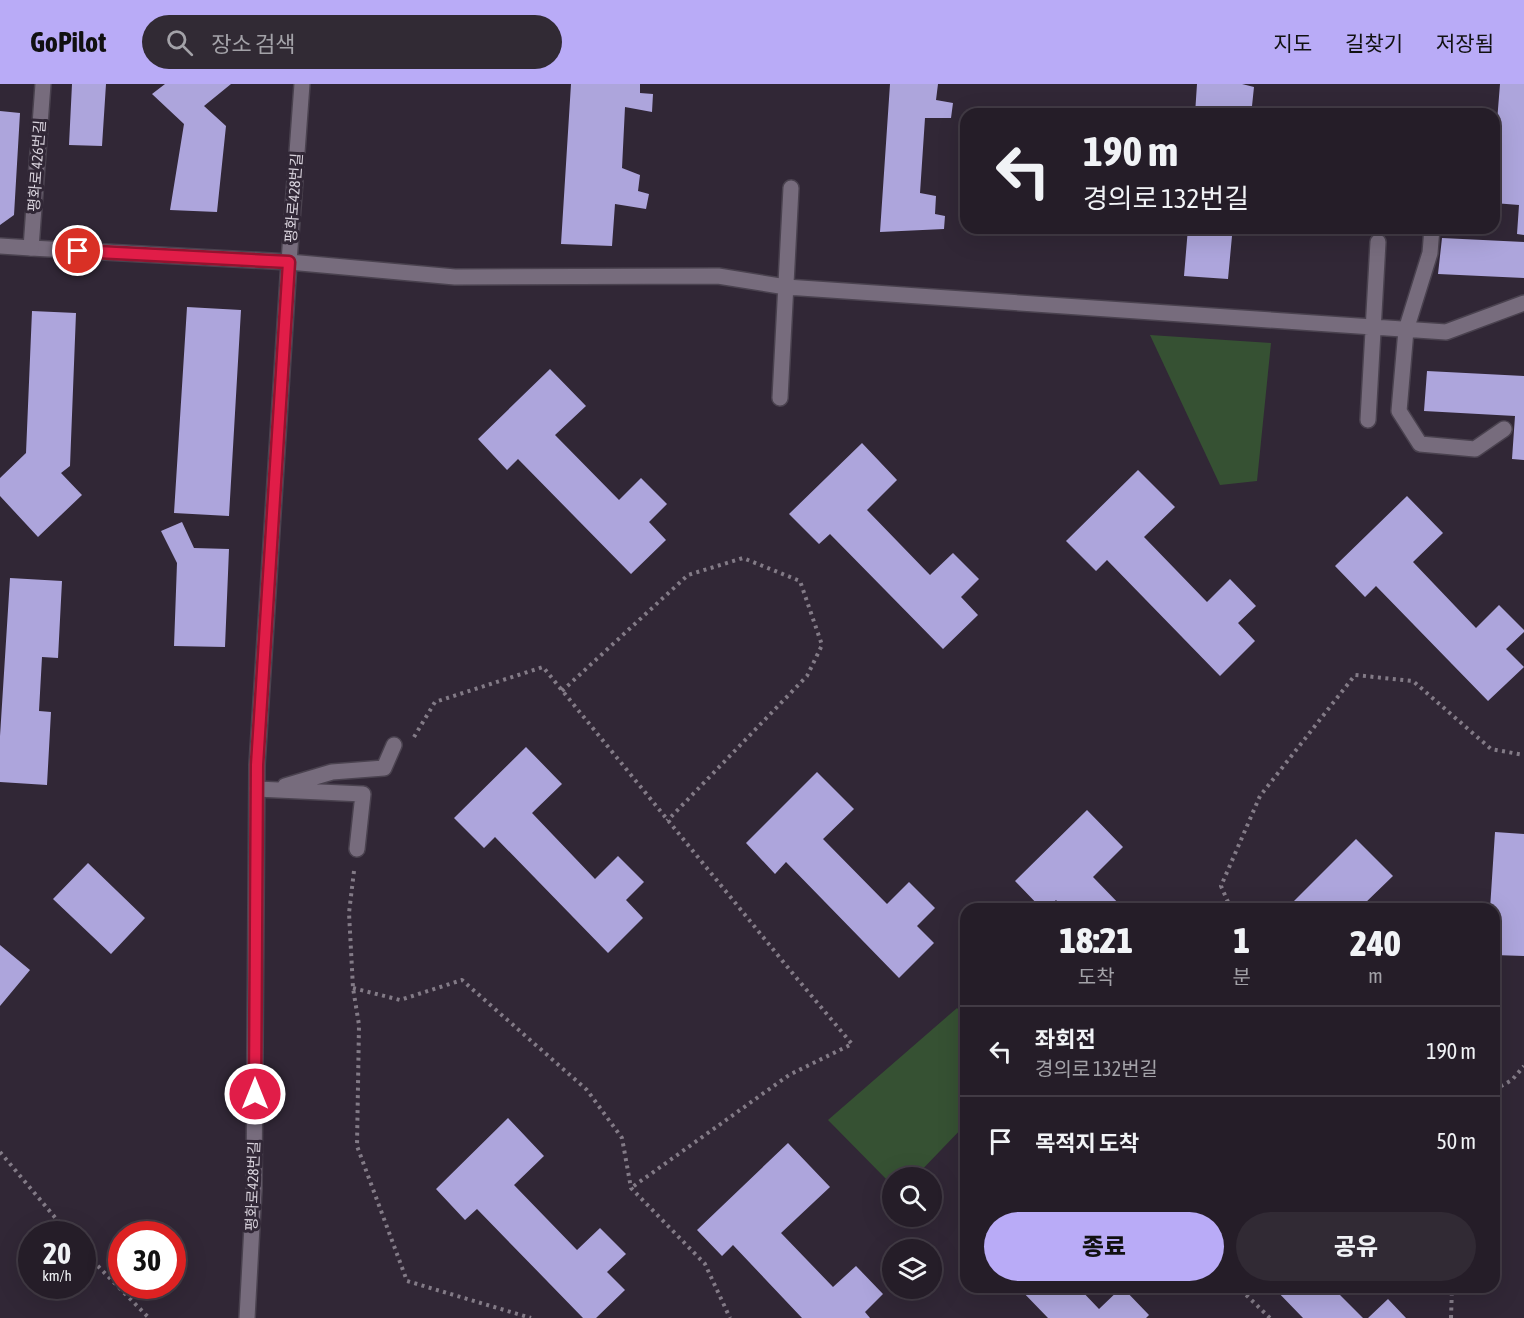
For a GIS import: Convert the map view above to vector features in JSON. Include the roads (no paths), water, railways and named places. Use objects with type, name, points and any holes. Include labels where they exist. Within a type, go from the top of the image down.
[{"type":"street","name":"평화로 426번길","points":[[31,248],[43,84]]},
{"type":"street","name":"평화로428번길","points":[[247,1318],[254,1189],[257,789],[302,84]]},
{"type":"street","points":[[780,398],[791,188]]},
{"type":"street","points":[[1432,234],[1430,253],[1406,330],[1399,411],[1420,444],[1475,449],[1504,429]]},
{"type":"street","points":[[1368,420],[1378,242]]},
{"type":"street","points":[[0,246],[289,262],[455,277],[718,276],[786,286],[1446,332],[1524,303]]},
{"type":"street","points":[[273,789],[332,772],[384,768],[394,745]]},
{"type":"street","points":[[257,789],[363,794],[357,849]]}]
